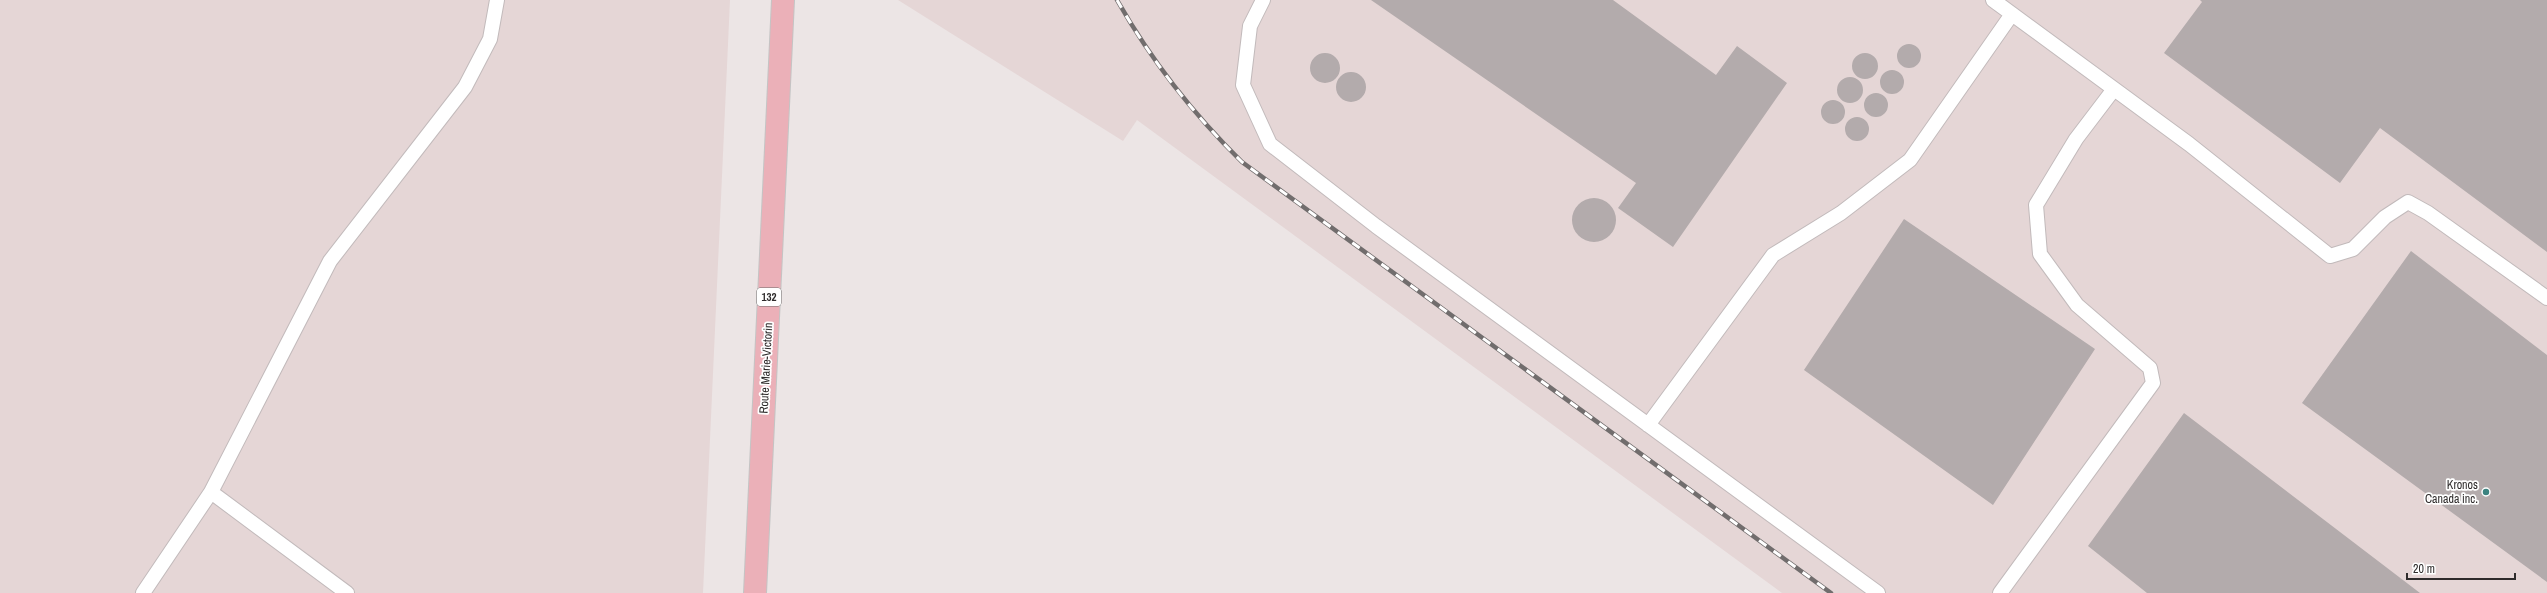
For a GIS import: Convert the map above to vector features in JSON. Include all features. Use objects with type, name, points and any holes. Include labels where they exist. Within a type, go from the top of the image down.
[{"type":"main road","name":"Route Marie-Victorin","points":[[755,593],[783,0]]},
{"type":"lane","points":[[143,593],[211,492],[330,261],[465,87],[490,39],[497,0]]},
{"type":"lane","points":[[1263,0],[1250,26],[1243,85],[1270,144],[1376,226],[1878,593]]},
{"type":"lane","points":[[1992,0],[2189,144],[2330,256],[2353,248],[2385,217],[2408,202],[2428,213],[2547,298]]},
{"type":"lane","points":[[1648,425],[1774,255],[1841,213],[1910,160],[2012,14]]},
{"type":"lane","points":[[2000,593],[2153,383],[2150,368],[2077,305],[2040,254],[2036,205],[2076,139],[2114,89]]},
{"type":"lane","points":[[211,492],[347,593]]},
{"type":"shaded area","points":[[0,0],[730,0],[703,593],[0,593]]},
{"type":"shaded area","name":"Kronos Canada inc.","points":[[898,0],[2547,0],[2547,593],[1782,593],[1137,120],[1123,141]]},
{"type":"building","points":[[1371,0],[1613,0],[1716,75],[1737,46],[1787,83],[1673,247],[1618,208],[1636,183]]},
{"type":"building","points":[[2200,0],[2547,0],[2547,252],[2380,128],[2340,183],[2164,53],[2202,2]]},
{"type":"building","points":[[1909,44],[1918,47],[1921,56],[1918,65],[1909,68],[1900,65],[1897,56],[1900,47]]},
{"type":"building","points":[[1325,53],[1336,57],[1340,68],[1336,79],[1325,83],[1314,79],[1310,68],[1314,57]]},
{"type":"building","points":[[1865,53],[1874,57],[1878,66],[1874,75],[1865,79],[1856,75],[1852,66],[1856,57]]},
{"type":"building","points":[[1892,70],[1901,73],[1904,82],[1901,91],[1892,94],[1883,91],[1880,82],[1883,73]]},
{"type":"building","points":[[1351,72],[1362,76],[1366,87],[1362,98],[1351,102],[1340,98],[1336,87],[1340,76]]},
{"type":"building","points":[[1850,77],[1859,81],[1863,90],[1859,99],[1850,103],[1841,99],[1837,90],[1841,81]]},
{"type":"building","points":[[1876,93],[1885,96],[1888,105],[1885,114],[1876,117],[1867,114],[1864,105],[1867,96]]},
{"type":"building","points":[[1833,100],[1842,103],[1845,112],[1842,121],[1833,124],[1824,121],[1821,112],[1824,103]]},
{"type":"building","points":[[1857,117],[1866,120],[1869,129],[1866,138],[1857,141],[1848,138],[1845,129],[1848,120]]},
{"type":"building","points":[[1594,198],[1606,202],[1612,208],[1616,220],[1612,232],[1606,238],[1594,242],[1582,238],[1576,232],[1572,220],[1576,208],[1582,202]]},
{"type":"building","points":[[1904,219],[2095,349],[1993,505],[1804,370]]},
{"type":"building","name":"Kronos Canada inc.","points":[[2411,251],[2547,355],[2547,582],[2302,403]]},
{"type":"building","points":[[2184,413],[2420,593],[2147,593],[2088,546]]},
{"type":"railway","points":[[1117,0],[1158,65],[1189,105],[1242,162],[1831,593]]},
{"type":"place","name":"Kronos Canada inc.","points":[[2486,492]]}]
